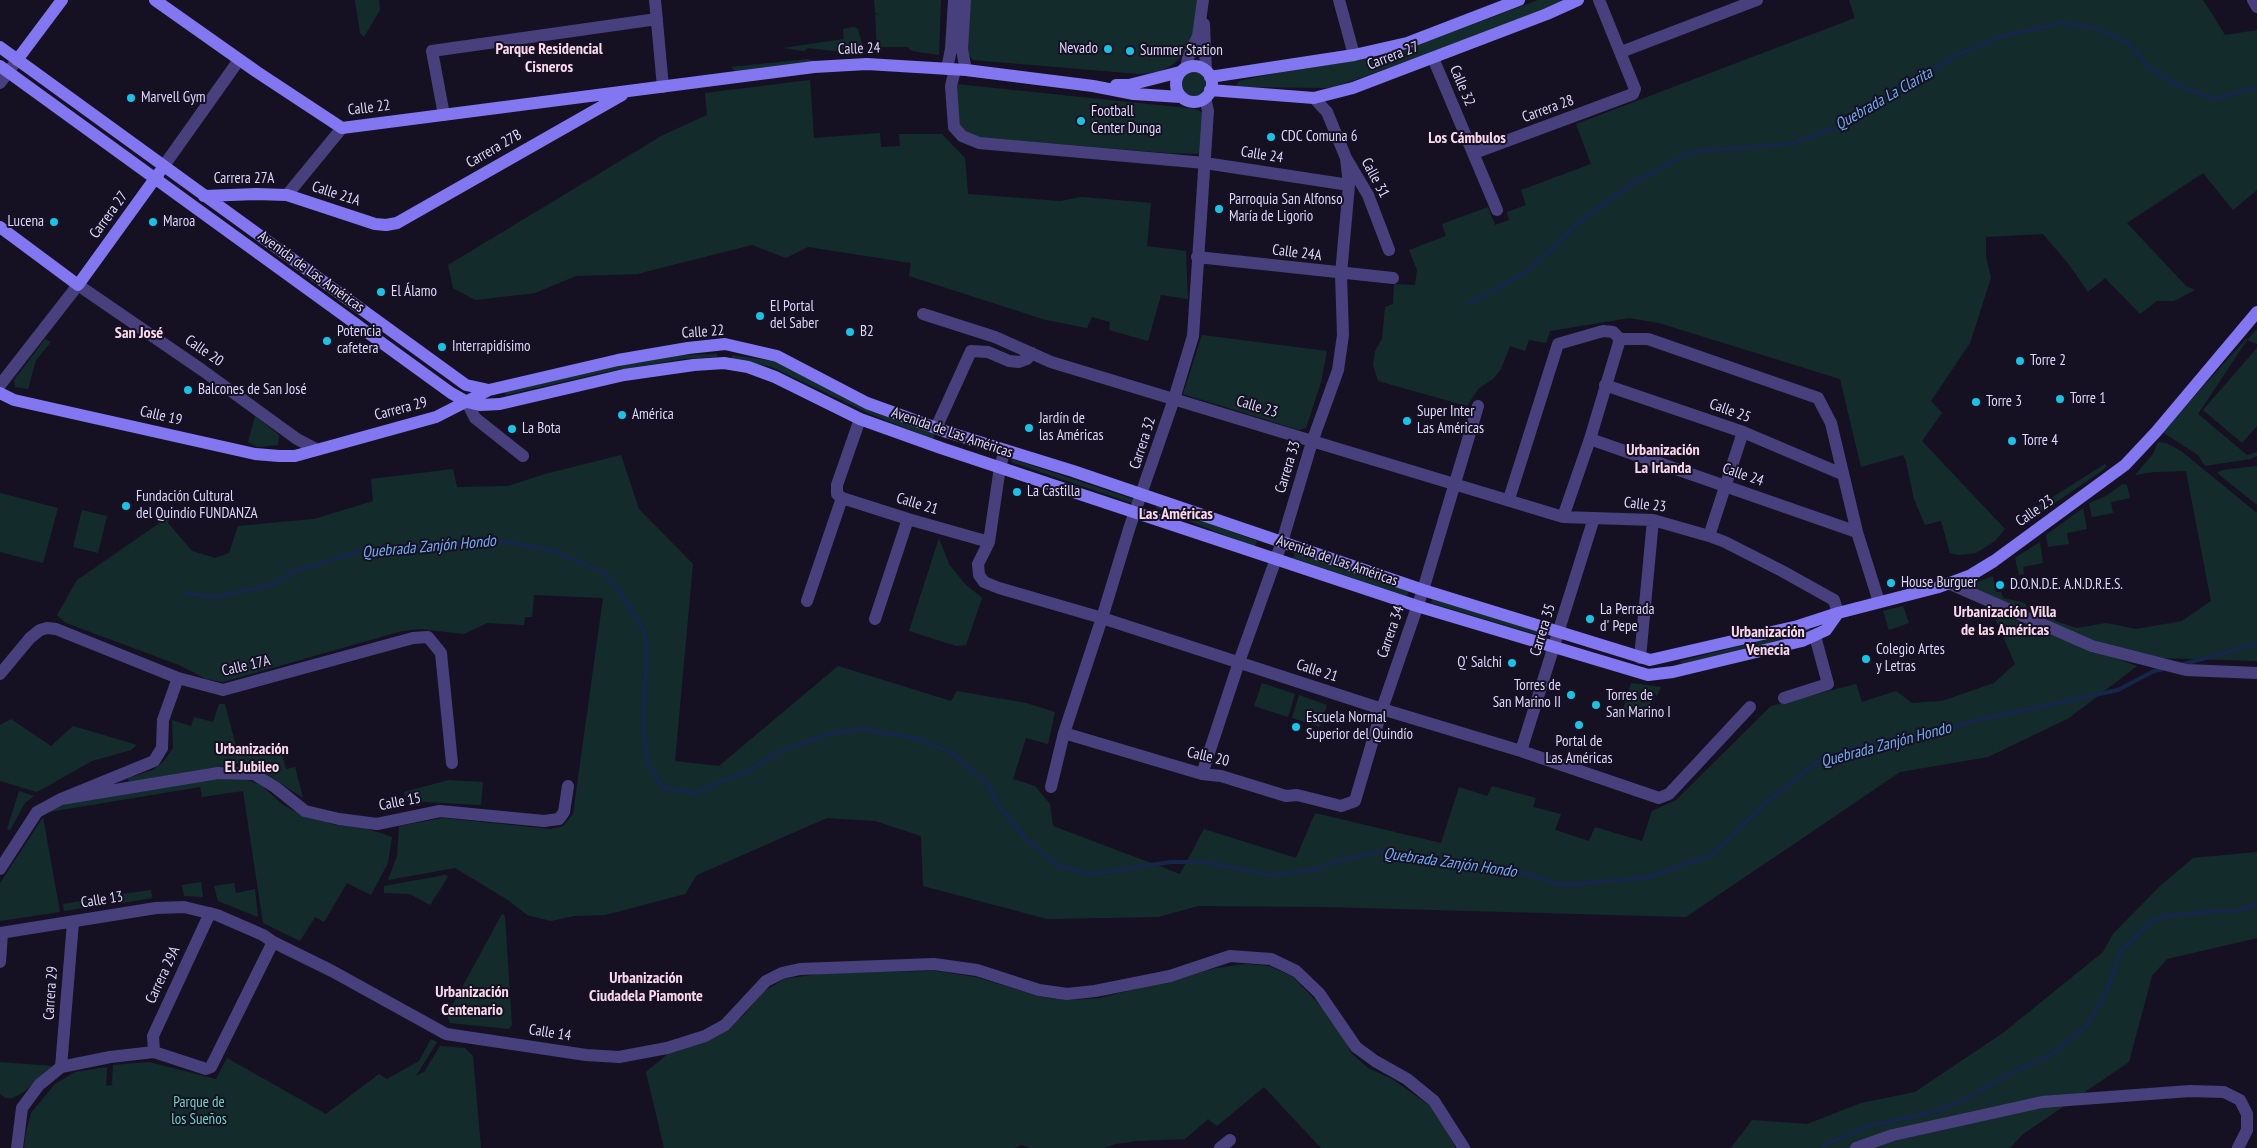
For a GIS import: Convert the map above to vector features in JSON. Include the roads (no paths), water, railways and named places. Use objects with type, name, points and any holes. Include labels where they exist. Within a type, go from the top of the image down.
[{"type":"main road","points":[[17,60],[62,0]]},
{"type":"main road","name":"Calle 22","points":[[155,0],[239,60],[342,128],[626,93]]},
{"type":"main road","name":"Carrera 27","points":[[1208,74],[1354,55],[1407,43],[1519,0]]},
{"type":"main road","name":"Carrera 27","points":[[1208,94],[1314,98],[1353,88],[1547,14],[1578,0]]},
{"type":"main road","name":"Avenida de Las Américas","points":[[0,47],[466,385],[489,390]]},
{"type":"main road","name":"Calle 24","points":[[626,93],[844,65],[888,64],[1093,86]]},
{"type":"main road","points":[[1200,67],[1208,74],[1208,94],[1194,102],[1181,97],[1134,94],[1093,86],[1129,85],[1200,67]]},
{"type":"main road","name":"Avenida de Las Américas","points":[[4,69],[451,393],[467,402],[480,405],[494,405],[624,375],[694,365],[724,364],[759,369],[860,419],[942,448],[1276,557],[1417,606],[1635,673],[1648,675],[1673,672],[1802,641],[1826,630],[1838,613]]},
{"type":"main road","points":[[1181,97],[1175,84],[1183,70]]},
{"type":"main road","name":"Carrera 27B","points":[[375,224],[386,226],[397,223],[626,93]]},
{"type":"main road","name":"Carrera 27","points":[[78,285],[163,167]]},
{"type":"main road","name":"Calle 21A","points":[[287,195],[375,224]]},
{"type":"main road","name":"Carrera 27A","points":[[204,196],[287,195]]},
{"type":"main road","name":"Calle 20","points":[[0,227],[78,285]]},
{"type":"main road","name":"Calle 23","points":[[1838,613],[1948,583],[1971,575],[1994,561],[2125,465],[2156,432],[2257,312]]},
{"type":"main road","points":[[724,364],[725,344]]},
{"type":"main road","name":"Calle 22","points":[[489,390],[618,360],[688,348],[725,344],[777,356],[867,403],[942,430]]},
{"type":"main road","name":"Carrera 29","points":[[316,449],[436,417],[489,390]]},
{"type":"main road","name":"Calle 19","points":[[0,393],[14,400],[255,454],[295,456],[316,449]]},
{"type":"main road","name":"Avenida de Las Américas","points":[[942,430],[1142,494],[1424,590],[1640,658],[1650,660],[1668,657],[1798,626],[1838,613]]},
{"type":"main road","points":[[1668,657],[1673,672]]},
{"type":"street","points":[[655,0],[663,87]]},
{"type":"street","points":[[954,0],[951,49],[956,70]]},
{"type":"street","points":[[956,70],[962,50],[965,0]]},
{"type":"street","points":[[1183,70],[1198,36],[1203,0]]},
{"type":"street","points":[[1339,0],[1354,55]]},
{"type":"street","points":[[1599,0],[1621,52],[1730,5],[1758,0]]},
{"type":"street","points":[[2253,0],[2257,7]]},
{"type":"street","points":[[1202,15],[1206,36],[1204,57],[1208,74]]},
{"type":"street","points":[[444,115],[432,51],[657,19]]},
{"type":"street","name":"Carrera 28","points":[[1474,153],[1633,94],[1635,89],[1621,52]]},
{"type":"street","name":"Calle 32","points":[[1433,58],[1497,210]]},
{"type":"street","points":[[0,84],[4,69],[17,60]]},
{"type":"street","name":"Carrera 27","points":[[163,167],[239,60]]},
{"type":"street","name":"Calle 24","points":[[956,70],[951,86],[954,127],[962,136],[978,143],[1205,163],[1349,186]]},
{"type":"street","name":"Carrera 32","points":[[1050,787],[1064,733],[1193,336],[1208,94]]},
{"type":"street","name":"Calle 31","points":[[1314,98],[1327,112],[1346,158],[1368,195],[1389,250]]},
{"type":"street","name":"Carrera 27A","points":[[287,195],[342,128]]},
{"type":"street","name":"Carrera 33","points":[[1202,774],[1239,662],[1282,542],[1312,442],[1338,370],[1343,335],[1341,274],[1349,186],[1346,158]]},
{"type":"street","name":"Calle 24A","points":[[1197,258],[1393,278]]},
{"type":"street","name":"Carrera 27","points":[[0,385],[78,285]]},
{"type":"street","name":"Calle 20","points":[[78,285],[202,370],[297,439],[316,449]]},
{"type":"street","name":"Calle 23","points":[[923,314],[995,337],[1051,362],[1563,516],[1653,520],[1709,536],[1726,542],[1834,600],[1838,613]]},
{"type":"street","points":[[1510,499],[1558,344],[1603,331],[1613,332],[1620,339],[1648,339],[1818,398],[1831,424],[1857,532],[1879,602]]},
{"type":"street","points":[[1563,516],[1590,439],[1620,339]]},
{"type":"street","points":[[942,448],[942,430],[971,351],[988,352],[1009,361],[1019,362],[1027,360],[1032,353]]},
{"type":"street","name":"Calle 25","points":[[1605,385],[1743,432],[1842,474]]},
{"type":"street","points":[[467,402],[475,418],[523,456]]},
{"type":"street","name":"Carrera 34","points":[[1346,805],[1355,801],[1382,709],[1424,590],[1478,406]]},
{"type":"street","points":[[808,601],[840,496],[836,485],[860,419]]},
{"type":"street","points":[[1709,536],[1743,432]]},
{"type":"street","name":"Calle 24","points":[[1590,439],[1857,532]]},
{"type":"street","points":[[988,542],[1000,466],[1005,450]]},
{"type":"street","name":"Calle 21","points":[[840,496],[908,519],[988,542],[978,564],[979,575],[984,582],[1102,618],[1382,709],[1521,751],[1658,798],[1669,794],[1750,707]]},
{"type":"street","name":"Carrera 35","points":[[1521,751],[1560,633],[1594,518]]},
{"type":"street","points":[[875,619],[908,519]]},
{"type":"street","points":[[1640,658],[1653,520]]},
{"type":"street","points":[[1948,583],[2092,646],[2186,670],[2257,673]]},
{"type":"street","name":"Calle 17A","points":[[0,674],[30,638],[40,630],[47,628],[56,629],[178,678],[223,690],[413,638],[428,637],[441,653],[452,764]]},
{"type":"street","points":[[1784,698],[1828,684],[1815,636]]},
{"type":"street","points":[[0,869],[6,850],[37,812],[61,799],[154,761],[162,748],[163,720],[178,678]]},
{"type":"street","name":"Calle 20","points":[[1064,733],[1202,774],[1221,776],[1286,796],[1297,795],[1336,806],[1346,805]]},
{"type":"street","name":"Calle 15","points":[[61,799],[218,773],[254,774],[275,787],[305,811],[339,819],[377,824],[440,811],[544,822],[558,819],[564,812],[568,786]]},
{"type":"street","name":"Calle 13","points":[[1,933],[166,907],[184,907],[210,914]]},
{"type":"street","name":"Calle 14","points":[[210,914],[256,932],[332,971],[446,1034],[586,1056],[619,1057],[667,1048],[705,1036],[725,1025],[760,987],[782,973],[800,969],[934,964],[977,970],[1039,990],[1067,994],[1095,991],[1162,978],[1230,956],[1271,959],[1296,971],[1319,993],[1356,1047],[1407,1079],[1434,1101],[1464,1148]]},
{"type":"street","name":"Carrera 29A","points":[[154,1052],[153,1036],[210,914]]},
{"type":"street","name":"Carrera 29","points":[[62,1067],[73,922]]},
{"type":"street","points":[[0,962],[1,933]]},
{"type":"street","points":[[17,1148],[22,1108],[39,1085],[62,1067],[110,1057],[154,1052],[206,1069],[211,1067],[274,942]]},
{"type":"street","points":[[1856,1148],[1893,1134],[2042,1102],[2190,1091],[2224,1092],[2240,1100],[2247,1114],[2247,1130],[2238,1148]]},
{"type":"waterway","name":"Quebrada La Clarita","points":[[1468,304],[1520,276],[1554,247],[1580,221],[1635,182],[1690,152],[1790,144],[1844,125],[1957,55],[2005,35],[2062,23],[2096,28],[2128,43],[2150,68],[2177,85],[2214,99],[2257,87]]},
{"type":"waterway","name":"Quebrada Zanjón Hondo","points":[[185,593],[215,597],[272,585],[293,572],[361,551],[501,541],[554,551],[603,572],[620,592],[645,633],[647,650],[643,720],[647,763],[664,788],[694,793],[752,769],[772,755],[828,734],[863,729],[919,739],[952,753],[987,783],[998,805],[1026,839],[1058,866],[1091,874],[1171,862],[1204,862],[1272,875],[1316,869],[1334,862],[1379,852],[1421,860],[1529,874],[1559,885],[1646,878],[1713,854],[1768,801],[1818,761],[1854,748],[1898,738],[1923,737],[1973,721],[2118,690],[2154,671],[2164,669]]},
{"type":"waterway","name":"Quebrada Zanjón Hondo","points":[[2180,665],[2257,644]]},
{"type":"waterway","points":[[1822,1148],[1867,1126],[1933,1112],[1964,1100],[2004,1077],[2052,1054],[2087,1025],[2107,991],[2120,952],[2153,920],[2165,916],[2216,911],[2238,911],[2257,904]]},
{"type":"place","name":"Nevado","points":[[1108,49]]},
{"type":"place","name":"Summer Station","points":[[1130,51]]},
{"type":"place","name":"Marvell Gym","points":[[131,98]]},
{"type":"place","name":"Football Center Dunga","points":[[1081,121]]},
{"type":"place","name":"CDC Comuna 6","points":[[1271,137]]},
{"type":"place","name":"Parroquia San Alfonso María de Ligorio","points":[[1219,209]]},
{"type":"place","name":"Lucena","points":[[54,222]]},
{"type":"place","name":"Maroa","points":[[153,222]]},
{"type":"place","name":"El Álamo","points":[[381,292]]},
{"type":"place","name":"El Portal del Saber","points":[[760,316]]},
{"type":"place","name":"B2","points":[[850,332]]},
{"type":"place","name":"Potencia cafetera","points":[[327,341]]},
{"type":"place","name":"Interrapidísimo","points":[[442,347]]},
{"type":"place","name":"Torre 2","points":[[2020,361]]},
{"type":"place","name":"Balcones de San José","points":[[188,390]]},
{"type":"place","name":"Torre 1","points":[[2060,399]]},
{"type":"place","name":"Torre 3","points":[[1976,402]]},
{"type":"place","name":"América","points":[[622,415]]},
{"type":"place","name":"Super Inter Las Américas","points":[[1407,421]]},
{"type":"place","name":"Jardín de las Américas","points":[[1029,428]]},
{"type":"place","name":"La Bota","points":[[512,429]]},
{"type":"place","name":"Torre 4","points":[[2012,441]]},
{"type":"place","name":"La Castilla","points":[[1017,492]]},
{"type":"place","name":"Fundación Cultural del Quindío FUNDANZA","points":[[126,506]]},
{"type":"place","name":"House Burguer","points":[[1891,583]]},
{"type":"place","name":"D.O.N.D.E. A.N.D.R.E.S.","points":[[2000,585]]},
{"type":"place","name":"La Perrada d' Pepe","points":[[1590,619]]},
{"type":"place","name":"Colegio Artes y Letras","points":[[1866,659]]},
{"type":"place","name":"Q' Salchi","points":[[1512,663]]},
{"type":"place","name":"Torres de San Marino II","points":[[1571,695]]},
{"type":"place","name":"Torres de San Marino I","points":[[1596,705]]},
{"type":"place","name":"Portal de Las Américas","points":[[1579,725]]},
{"type":"place","name":"Escuela Normal Superior del Quindío","points":[[1296,727]]},
{"type":"district","name":"Parque Residencial Cisneros","points":[[549,58]]},
{"type":"district","name":"Los Cámbulos","points":[[1467,138]]},
{"type":"district","name":"San José","points":[[139,333]]},
{"type":"district","name":"Urbanización La Irlanda","points":[[1663,459]]},
{"type":"district","name":"Las Américas","points":[[1176,514]]},
{"type":"district","name":"Urbanización Villa de las Américas","points":[[2005,621]]},
{"type":"district","name":"Urbanización Venecia","points":[[1768,641]]},
{"type":"district","name":"Urbanización El Jubileo","points":[[252,758]]},
{"type":"district","name":"Urbanización Ciudadela Piamonte","points":[[646,987]]},
{"type":"district","name":"Urbanización Centenario","points":[[472,1001]]},
{"type":"park label","name":"Parque de los Sueños","points":[[199,1112]]}]
